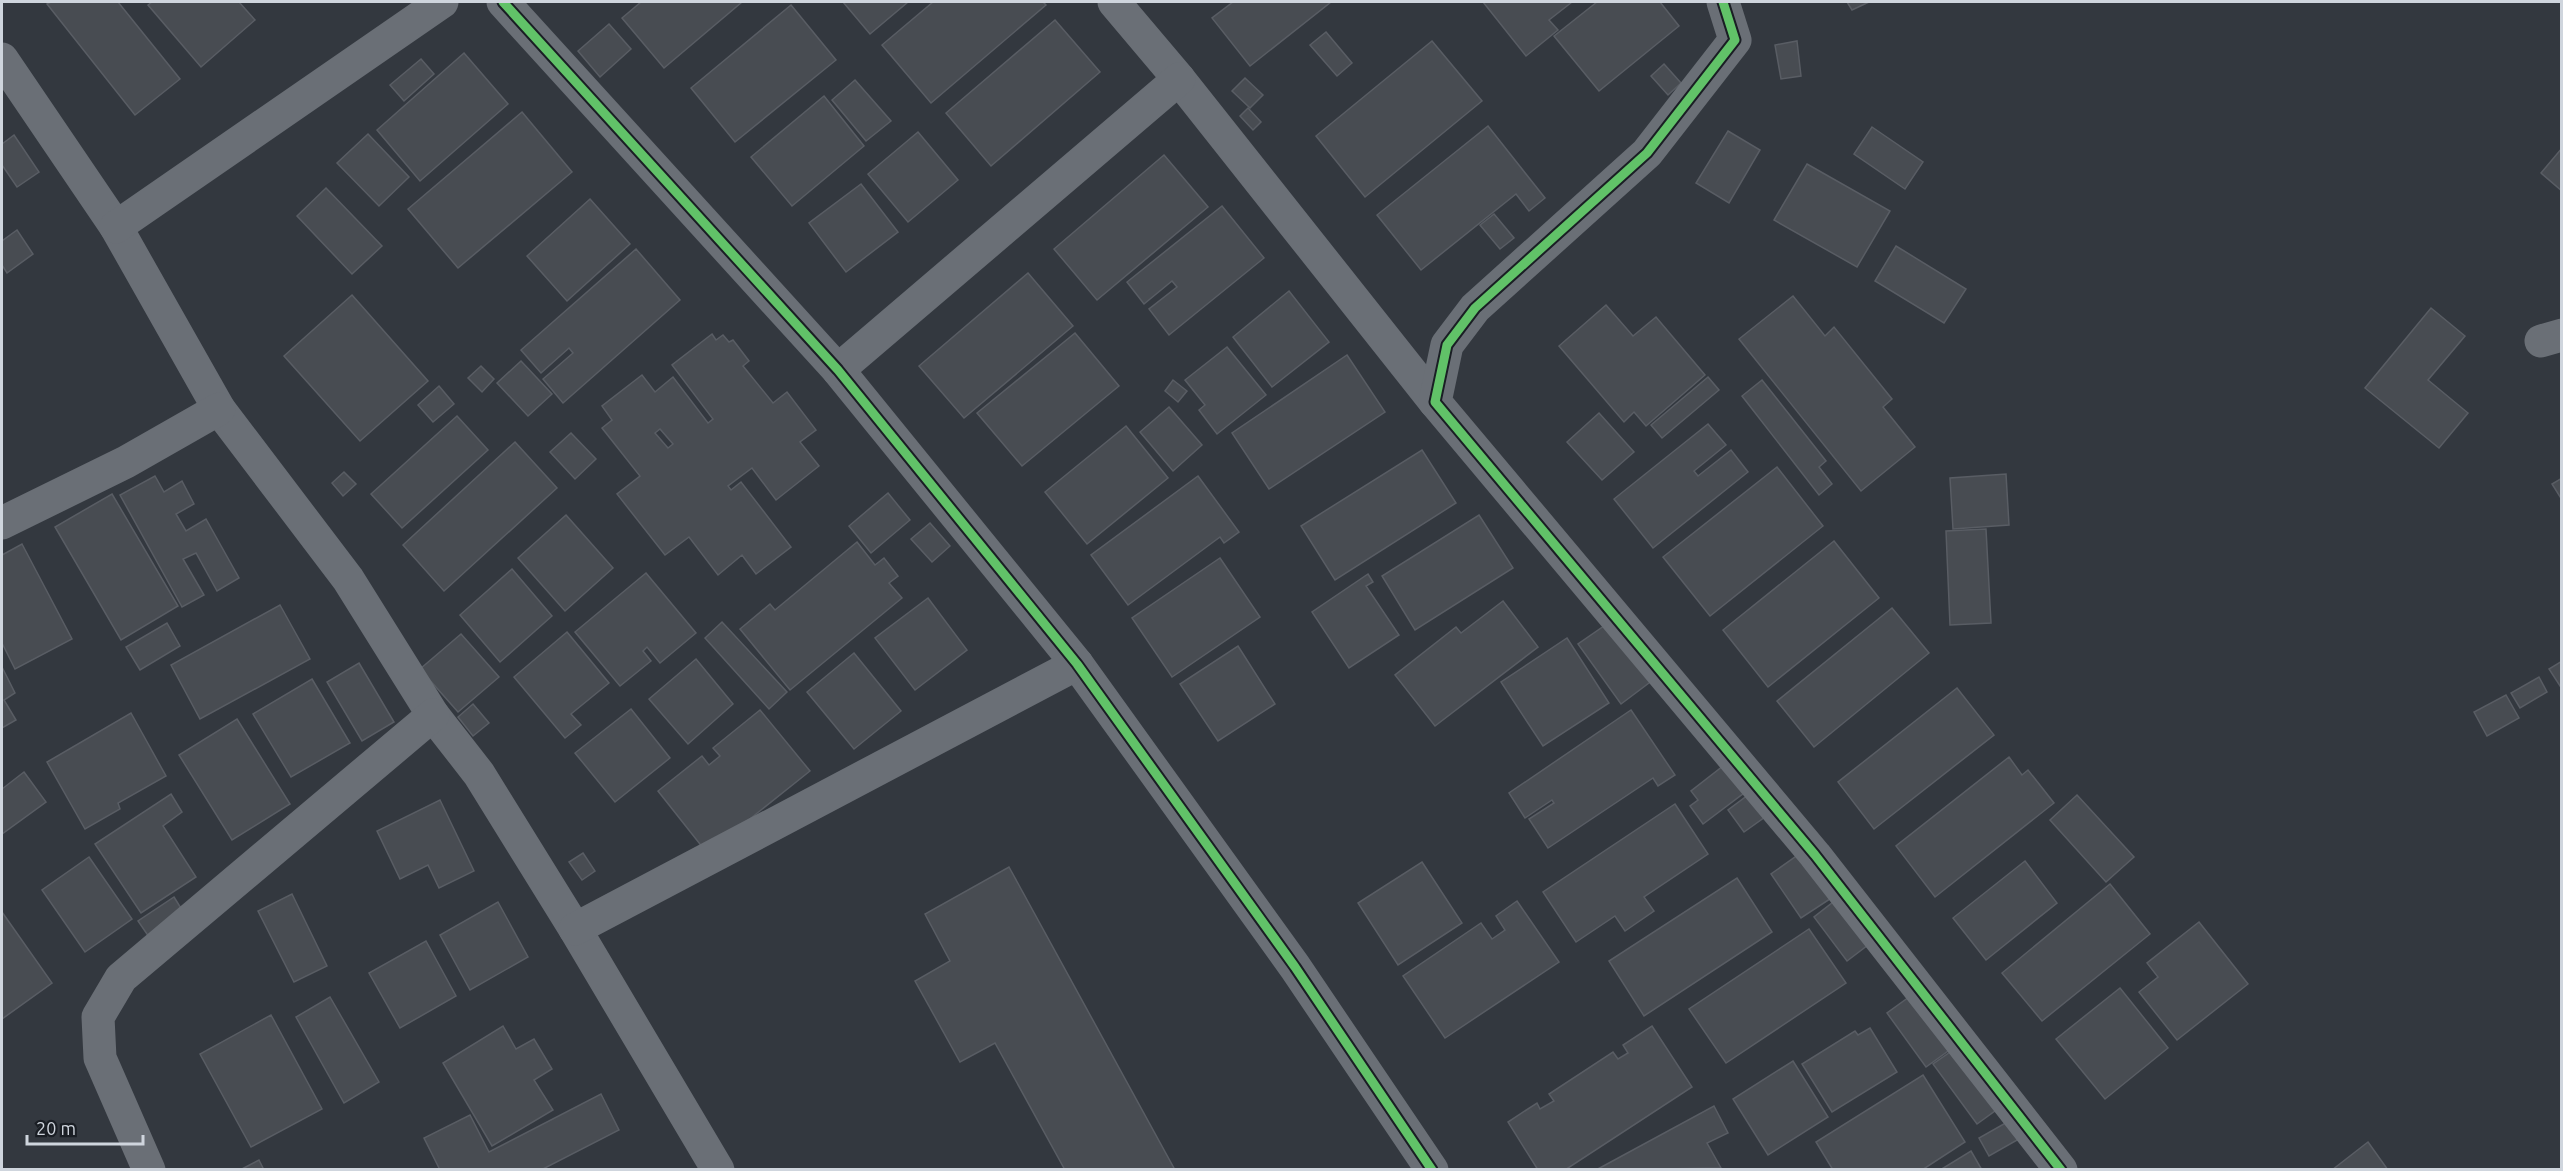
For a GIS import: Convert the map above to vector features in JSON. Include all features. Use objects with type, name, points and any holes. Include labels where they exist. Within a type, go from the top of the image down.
[{"type":"street","points":[[116,227],[442,2]]},
{"type":"street","points":[[503,2],[838,369],[1077,664],[1295,967],[1432,1170]]},
{"type":"street","points":[[1114,2],[1179,79],[1435,402],[1815,855],[2061,1170]]},
{"type":"street","points":[[1435,402],[1447,345],[1475,308],[1647,153],[1735,40],[1723,2]]},
{"type":"street","points":[[2,59],[116,227],[219,409],[348,579],[433,715],[479,774],[575,929],[718,1170]]},
{"type":"street","points":[[838,369],[1179,79]]},
{"type":"street","points":[[2,523],[126,462],[219,409]]},
{"type":"street","points":[[575,929],[1077,664]]},
{"type":"street","points":[[148,1170],[100,1058],[98,1017],[121,978],[433,715]]},
{"type":"building","points":[[51,2],[118,2],[180,79],[135,115],[47,4]]},
{"type":"building","points":[[152,2],[239,2],[255,20],[201,67],[148,5]]},
{"type":"building","points":[[641,2],[742,2],[664,68],[622,18]]},
{"type":"building","points":[[843,2],[908,2],[870,34]]},
{"type":"building","points":[[933,2],[1043,2],[1046,5],[931,103],[882,45]]},
{"type":"building","points":[[1233,2],[1331,2],[1250,66],[1212,18]]},
{"type":"building","points":[[1483,2],[1572,2],[1549,20],[1558,30],[1526,56]]},
{"type":"building","points":[[1597,2],[1660,2],[1679,26],[1599,91],[1554,36]]},
{"type":"building","points":[[1847,2],[1869,2],[1852,10]]},
{"type":"building","points":[[791,5],[836,60],[735,142],[691,88]]},
{"type":"building","points":[[1055,20],[1100,72],[991,166],[946,113]]},
{"type":"building","points":[[609,24],[631,49],[600,77],[578,51]]},
{"type":"building","points":[[1326,32],[1352,63],[1337,76],[1310,45]]},
{"type":"building","points":[[1432,41],[1482,101],[1365,197],[1316,136]]},
{"type":"building","points":[[1797,41],[1801,76],[1781,79],[1775,45]]},
{"type":"building","points":[[464,53],[508,104],[420,181],[377,130]]},
{"type":"building","points":[[421,59],[434,74],[404,101],[390,85]]},
{"type":"building","points":[[1664,64],[1681,83],[1668,95],[1651,76]]},
{"type":"building","points":[[1245,78],[1263,95],[1250,108],[1232,91]]},
{"type":"building","points":[[855,80],[891,121],[866,141],[832,100]]},
{"type":"building","points":[[824,96],[864,146],[792,206],[751,157]]},
{"type":"building","points":[[1248,108],[1261,122],[1253,130],[1240,116]]},
{"type":"building","points":[[522,112],[572,172],[458,268],[408,209]]},
{"type":"building","points":[[1488,126],[1545,198],[1529,211],[1516,194],[1421,270],[1377,215]]},
{"type":"building","points":[[1872,127],[1923,162],[1905,189],[1854,154]]},
{"type":"building","points":[[1728,131],[1760,150],[1729,203],[1696,183]]},
{"type":"building","points":[[918,132],[958,180],[908,222],[868,174]]},
{"type":"building","points":[[368,134],[409,177],[379,206],[337,163]]},
{"type":"building","points":[[14,135],[39,172],[17,187],[2,165],[2,144]]},
{"type":"building","points":[[2562,148],[2562,191],[2541,173]]},
{"type":"building","points":[[1164,155],[1208,207],[1097,300],[1054,249]]},
{"type":"building","points":[[1807,164],[1890,211],[1857,267],[1774,220]]},
{"type":"building","points":[[861,184],[898,232],[846,272],[809,223]]},
{"type":"building","points":[[326,188],[382,246],[352,274],[297,216]]},
{"type":"building","points":[[590,199],[630,244],[567,301],[527,256]]},
{"type":"building","points":[[1222,206],[1264,258],[1169,335],[1149,309],[1177,287],[1172,281],[1144,304],[1127,282]]},
{"type":"building","points":[[1494,214],[1514,238],[1500,249],[1480,225]]},
{"type":"building","points":[[17,230],[33,254],[7,273],[2,265],[2,241]]},
{"type":"building","points":[[1896,246],[1966,289],[1944,323],[1875,281]]},
{"type":"building","points":[[636,249],[680,300],[563,403],[543,379],[573,353],[569,348],[541,373],[521,350]]},
{"type":"building","points":[[1028,273],[1073,326],[964,418],[919,366]]},
{"type":"building","points":[[1289,291],[1329,342],[1272,387],[1233,337]]},
{"type":"building","points":[[352,295],[428,381],[360,441],[284,356]]},
{"type":"building","points":[[1793,296],[1825,336],[1834,327],[1892,399],[1883,407],[1915,447],[1861,491],[1739,339]]},
{"type":"building","points":[[1606,305],[1633,336],[1656,317],[1705,375],[1646,426],[1634,412],[1624,422],[1559,346]]},
{"type":"building","points":[[2431,308],[2465,336],[2428,380],[2468,413],[2439,448],[2365,388]]},
{"type":"building","points":[[1075,333],[1119,386],[1022,466],[977,413]]},
{"type":"building","points":[[712,334],[716,340],[723,335],[729,342],[733,340],[749,361],[743,366],[773,403],[787,392],[816,430],[800,442],[819,466],[776,500],[752,468],[728,486],[731,490],[741,482],[791,547],[756,574],[742,555],[718,575],[689,537],[665,555],[617,494],[640,476],[602,428],[612,420],[602,406],[642,375],[655,392],[673,377],[708,423],[713,419],[672,365]],"holes":[[[660,429],[673,444],[668,448],[655,433]]]},
{"type":"building","points":[[1227,347],[1266,395],[1217,434],[1199,410],[1205,405],[1185,380]]},
{"type":"building","points":[[1347,355],[1385,412],[1269,489],[1232,433]]},
{"type":"building","points":[[521,361],[552,394],[528,416],[497,383]]},
{"type":"building","points":[[481,366],[494,379],[482,392],[468,378]]},
{"type":"building","points":[[1708,377],[1719,390],[1662,438],[1651,425]]},
{"type":"building","points":[[1173,380],[1187,391],[1178,402],[1165,391]]},
{"type":"building","points":[[1762,380],[1826,461],[1819,467],[1832,484],[1819,495],[1742,396]]},
{"type":"building","points":[[439,386],[454,404],[433,422],[418,405]]},
{"type":"building","points":[[1169,407],[1202,445],[1173,471],[1140,432]]},
{"type":"building","points":[[1599,413],[1634,452],[1602,480],[1567,442]]},
{"type":"building","points":[[457,416],[488,450],[402,528],[371,494]]},
{"type":"building","points":[[1708,424],[1726,445],[1694,471],[1698,476],[1731,450],[1748,472],[1653,548],[1614,499]]},
{"type":"building","points":[[1126,426],[1168,478],[1087,544],[1045,492]]},
{"type":"building","points":[[571,433],[596,459],[575,479],[550,452]]},
{"type":"building","points":[[515,442],[557,488],[444,591],[403,545]]},
{"type":"building","points":[[1422,450],[1456,503],[1335,580],[1301,526]]},
{"type":"building","points":[[1777,467],[1823,526],[1710,616],[1663,557]]},
{"type":"building","points":[[344,472],[356,484],[343,496],[332,483]]},
{"type":"building","points":[[2006,474],[2009,525],[1953,529],[1950,478]]},
{"type":"building","points":[[155,476],[164,492],[182,481],[194,504],[176,514],[186,531],[206,519],[239,578],[217,591],[196,553],[183,559],[204,595],[182,607],[120,495]]},
{"type":"building","points":[[1198,476],[1239,532],[1224,543],[1220,537],[1128,605],[1091,555]]},
{"type":"building","points":[[2562,478],[2562,500],[2552,484]]},
{"type":"building","points":[[888,493],[910,520],[871,553],[849,526]]},
{"type":"building","points":[[112,494],[178,606],[121,640],[55,527]]},
{"type":"building","points":[[566,515],[613,568],[565,611],[518,558]]},
{"type":"building","points":[[1479,515],[1513,568],[1415,630],[1382,576]]},
{"type":"building","points":[[930,523],[950,546],[932,562],[911,539]]},
{"type":"building","points":[[1986,529],[1991,623],[1950,625],[1946,531]]},
{"type":"building","points":[[1834,541],[1879,598],[1768,687],[1723,630]]},
{"type":"building","points":[[857,542],[875,565],[884,558],[898,576],[889,583],[902,598],[790,690],[740,629],[770,604],[775,610]]},
{"type":"building","points":[[22,544],[72,639],[15,669],[2,643],[2,555]]},
{"type":"building","points":[[1220,558],[1260,617],[1172,677],[1132,618]]},
{"type":"building","points":[[512,569],[552,616],[500,662],[460,615]]},
{"type":"building","points":[[646,573],[696,633],[660,663],[647,647],[643,651],[651,661],[620,686],[575,632]]},
{"type":"building","points":[[1368,574],[1373,582],[1366,586],[1399,635],[1349,668],[1312,612]]},
{"type":"building","points":[[928,598],[967,650],[915,690],[875,638]]},
{"type":"building","points":[[1503,601],[1538,647],[1435,726],[1395,675],[1456,627],[1461,633]]},
{"type":"building","points":[[280,605],[310,659],[200,719],[171,665]]},
{"type":"building","points":[[1892,608],[1929,653],[1814,747],[1777,701]]},
{"type":"building","points":[[722,622],[787,692],[769,709],[705,638]]},
{"type":"building","points":[[167,623],[180,646],[140,670],[126,647]]},
{"type":"building","points":[[1604,626],[1653,680],[1621,704],[1578,644]]},
{"type":"building","points":[[567,632],[609,683],[571,714],[581,725],[565,738],[514,677]]},
{"type":"building","points":[[461,634],[499,677],[458,712],[420,669]]},
{"type":"building","points":[[1567,638],[1609,703],[1543,746],[1501,682]]},
{"type":"building","points":[[1238,646],[1275,704],[1218,741],[1180,684]]},
{"type":"building","points":[[854,653],[901,711],[854,749],[807,692]]},
{"type":"building","points":[[696,659],[733,704],[688,744],[649,699]]},
{"type":"building","points":[[2562,661],[2562,689],[2549,669]]},
{"type":"building","points":[[359,663],[394,722],[362,741],[327,682]]},
{"type":"building","points":[[2,667],[15,693],[4,700],[16,720],[2,728]]},
{"type":"building","points":[[2539,677],[2547,692],[2520,708],[2511,693]]},
{"type":"building","points":[[312,679],[350,743],[291,777],[253,714]]},
{"type":"building","points":[[1957,688],[1994,735],[1874,829],[1838,782]]},
{"type":"building","points":[[2506,695],[2519,718],[2487,736],[2474,712]]},
{"type":"building","points":[[473,704],[489,723],[473,736],[458,717]]},
{"type":"building","points":[[631,709],[670,758],[615,802],[575,753]]},
{"type":"building","points":[[760,710],[810,771],[707,853],[658,791],[702,756],[709,765],[720,756],[713,748]]},
{"type":"building","points":[[1631,710],[1675,775],[1658,786],[1653,778],[1548,848],[1529,819],[1554,803],[1552,800],[1525,818],[1509,793]]},
{"type":"building","points":[[131,713],[166,776],[118,803],[120,809],[85,829],[47,762]]},
{"type":"building","points":[[237,719],[290,804],[232,840],[179,755]]},
{"type":"building","points":[[2009,757],[2022,775],[2028,770],[2054,803],[1935,897],[1896,846]]},
{"type":"building","points":[[1723,766],[1744,793],[1703,824],[1690,806],[1698,800],[1691,791]]},
{"type":"building","points":[[24,772],[46,802],[2,834],[2,789]]},
{"type":"building","points":[[1756,789],[1772,812],[1744,832],[1728,810]]},
{"type":"building","points":[[171,794],[182,812],[163,826],[196,877],[141,913],[95,844]]},
{"type":"building","points":[[2077,795],[2134,857],[2106,882],[2050,820]]},
{"type":"building","points":[[440,800],[474,871],[439,888],[428,865],[400,879],[377,831]]},
{"type":"building","points":[[1675,804],[1708,854],[1644,897],[1654,911],[1625,931],[1615,916],[1576,942],[1543,892]]},
{"type":"building","points":[[1802,852],[1833,897],[1801,918],[1771,874]]},
{"type":"building","points":[[583,853],[595,871],[582,880],[569,862]]},
{"type":"building","points":[[89,857],[132,919],[85,952],[42,890]]},
{"type":"building","points":[[2025,861],[2057,903],[1986,960],[1953,918]]},
{"type":"building","points":[[1422,862],[1462,923],[1398,965],[1358,903]]},
{"type":"building","points":[[1009,867],[1175,1170],[1065,1170],[995,1043],[960,1062],[915,981],[950,961],[925,914]]},
{"type":"building","points":[[1737,878],[1772,932],[1644,1016],[1609,961]]},
{"type":"building","points":[[2110,884],[2150,934],[2042,1021],[2002,973]]},
{"type":"building","points":[[292,894],[327,966],[294,982],[258,911]]},
{"type":"building","points":[[174,897],[184,913],[149,937],[138,921]]},
{"type":"building","points":[[1837,899],[1876,939],[1847,961],[1814,917]]},
{"type":"building","points":[[1517,901],[1559,962],[1445,1038],[1403,976],[1481,923],[1492,939],[1505,930],[1496,916]]},
{"type":"building","points":[[498,902],[528,957],[470,990],[440,935]]},
{"type":"building","points":[[2,912],[52,983],[2,1019]]},
{"type":"building","points":[[2199,922],[2248,984],[2177,1040],[2139,992],[2158,977],[2147,963]]},
{"type":"building","points":[[1809,929],[1846,983],[1726,1063],[1689,1009]]},
{"type":"building","points":[[426,941],[456,996],[400,1028],[369,973]]},
{"type":"building","points":[[2120,988],[2168,1048],[2105,1099],[2056,1039]]},
{"type":"building","points":[[1916,992],[1955,1046],[1926,1067],[1887,1013]]},
{"type":"building","points":[[330,997],[379,1082],[344,1103],[296,1017]]},
{"type":"building","points":[[271,1015],[322,1109],[251,1147],[200,1054]]},
{"type":"building","points":[[503,1026],[516,1049],[534,1039],[552,1069],[534,1080],[553,1110],[492,1146],[443,1063]]},
{"type":"building","points":[[1652,1026],[1692,1087],[1565,1170],[1538,1170],[1508,1122],[1537,1103],[1540,1109],[1554,1101],[1549,1094],[1613,1052],[1618,1059],[1628,1053],[1623,1045]]},
{"type":"building","points":[[1870,1028],[1897,1072],[1832,1112],[1802,1064],[1855,1031],[1858,1035]]},
{"type":"building","points":[[1956,1048],[1999,1108],[1977,1124],[1933,1064]]},
{"type":"building","points":[[1793,1061],[1828,1117],[1768,1155],[1733,1099]]},
{"type":"building","points":[[1923,1075],[1965,1142],[1922,1170],[1833,1170],[1816,1142]]},
{"type":"building","points":[[601,1094],[619,1130],[541,1170],[440,1170],[424,1138],[470,1115],[489,1152]]},
{"type":"building","points":[[1714,1106],[1728,1133],[1707,1143],[1721,1168],[1596,1170]]},
{"type":"building","points":[[2009,1121],[2019,1139],[1989,1156],[1979,1138]]},
{"type":"building","points":[[2368,1142],[2388,1170],[2332,1170]]},
{"type":"building","points":[[1971,1151],[1982,1170],[1940,1170]]},
{"type":"building","points":[[259,1160],[264,1170],[240,1170]]},
{"type":"cycle path","points":[[503,2],[838,370],[1077,664],[1295,967],[1432,1170]]},
{"type":"cycle path","points":[[1723,2],[1735,40],[1647,153],[1475,308],[1447,345],[1435,402],[1815,855],[2061,1170]]}]
